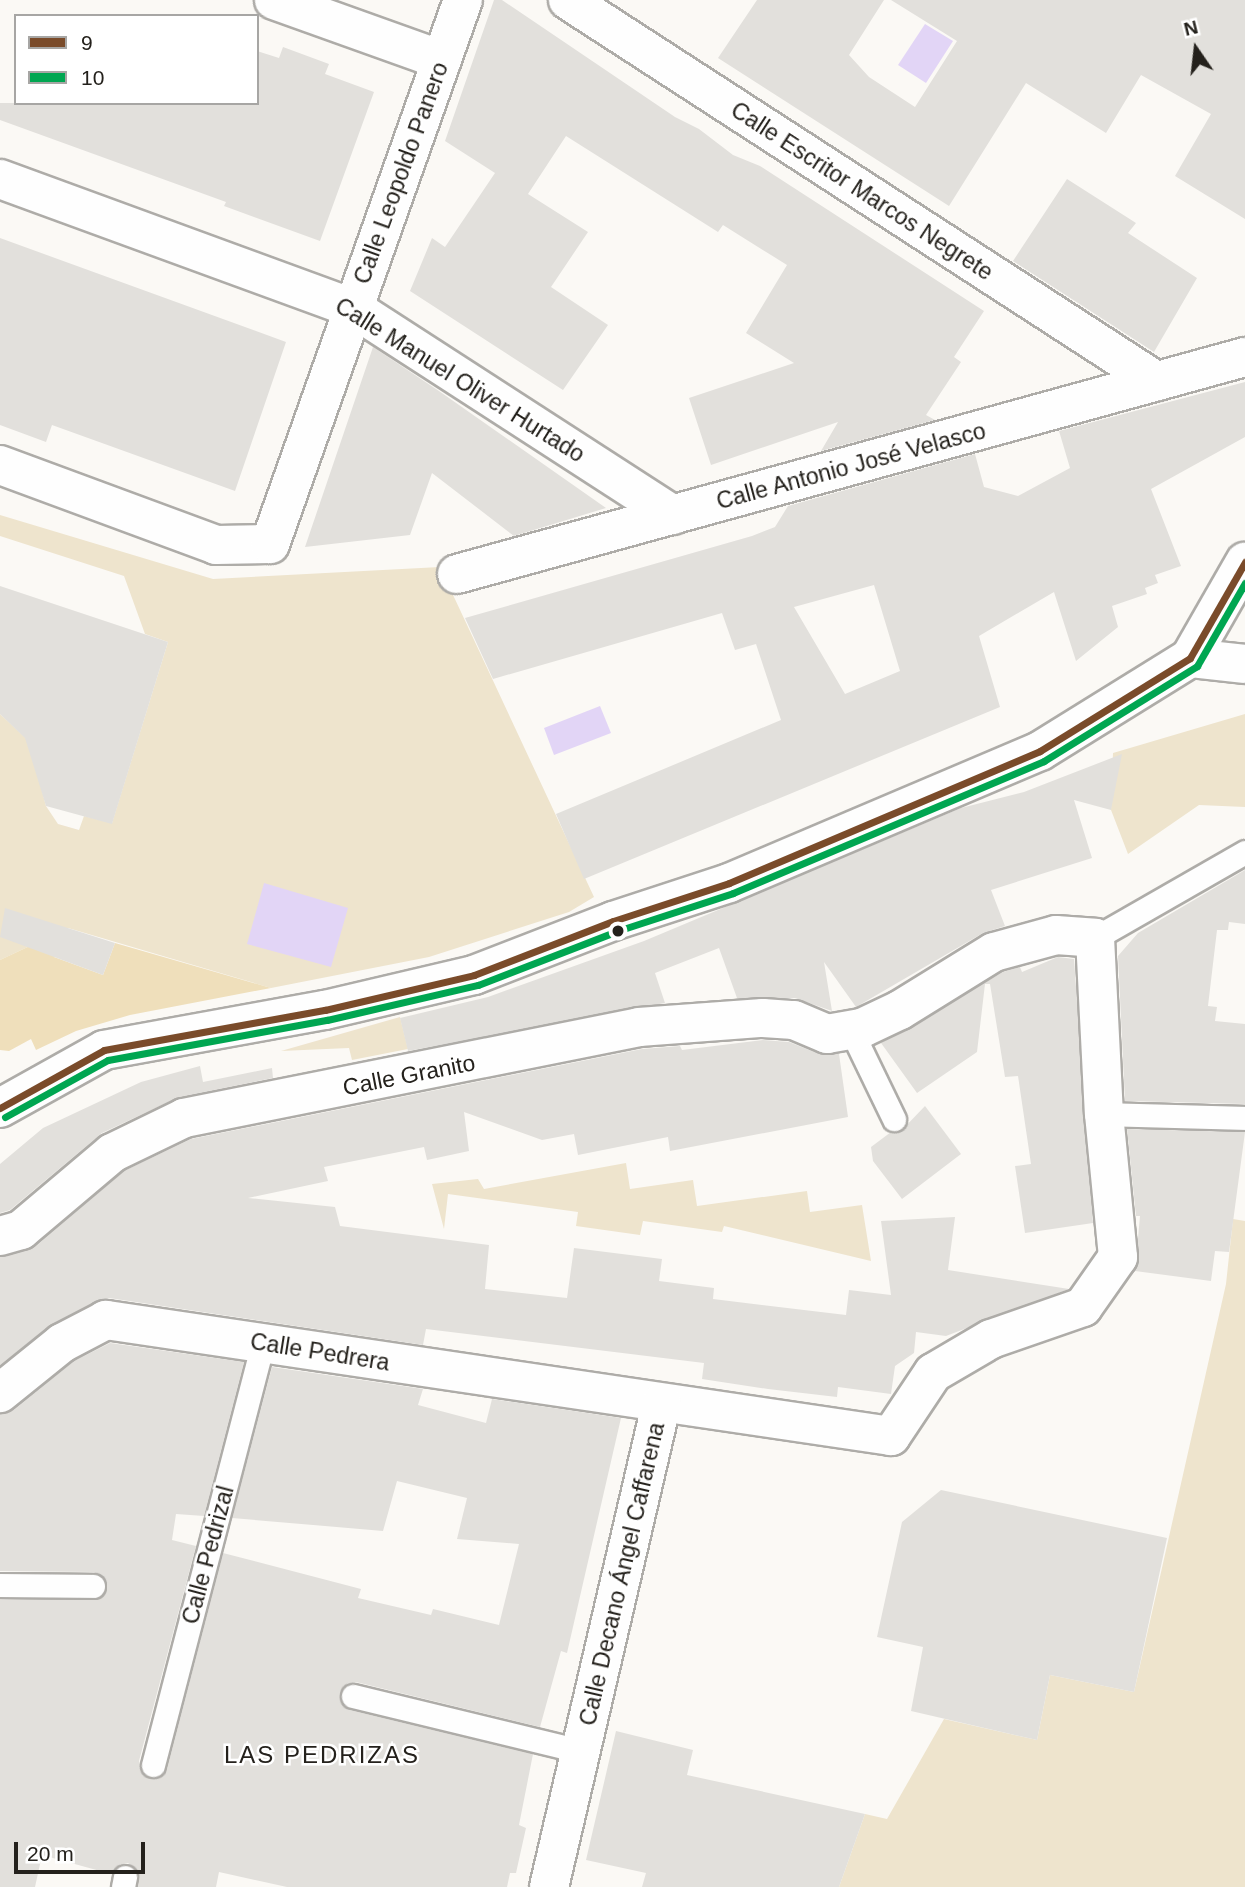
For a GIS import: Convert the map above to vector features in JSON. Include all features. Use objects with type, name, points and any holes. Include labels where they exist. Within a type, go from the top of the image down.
[{"type":"street","points":[[274,0],[442,60]]},
{"type":"street","name":"Calle Leopoldo Panero","points":[[0,465],[216,545],[271,544],[463,0]]},
{"type":"street","name":"Calle Escritor Marcos Negrete","points":[[568,0],[1156,381]]},
{"type":"street","name":"Calle Manuel Oliver Hurtado","points":[[0,179],[353,308],[673,515]]},
{"type":"street","name":"Calle Antonio José Velasco","points":[[457,574],[1245,357]]},
{"type":"street","points":[[0,1108],[104,1050],[325,1010],[474,975],[613,921],[729,883],[1040,751],[1190,658],[1245,562]]},
{"type":"street","points":[[1190,658],[1245,664]]},
{"type":"street","name":"Calle Granito","points":[[0,1236],[21,1230],[112,1153],[184,1118],[639,1027],[763,1018],[794,1020],[827,1034],[851,1030],[900,1010],[994,952],[1056,935],[1095,938]]},
{"type":"street","name":"Calle Decano Ángel Caffarena","points":[[549,1887],[662,1403],[891,1436],[933,1373],[991,1339],[1083,1307],[1118,1257],[1104,1114],[1095,938]]},
{"type":"street","name":"Calle Pedrera","points":[[0,1393],[62,1343],[106,1320],[662,1403]]},
{"type":"lane","points":[[1095,938],[1245,852]]},
{"type":"lane","points":[[851,1030],[894,1119]]},
{"type":"lane","points":[[1104,1114],[1245,1118]]},
{"type":"lane","name":"Calle Pedrizal","points":[[153,1765],[263,1344]]},
{"type":"lane","points":[[0,1585],[93,1586]]},
{"type":"lane","points":[[353,1696],[581,1751]]},
{"type":"shaded area","points":[[925,24],[953,41],[926,83],[898,65]]},
{"type":"shaded area","points":[[0,515],[213,579],[440,567],[594,897],[569,912],[429,957],[271,988],[68,928],[0,960],[0,714],[29,741],[46,806],[58,824],[79,830],[84,816],[112,823],[168,642],[145,634],[124,576],[0,536]]},
{"type":"shaded area","points":[[600,706],[611,733],[554,755],[544,728]]},
{"type":"shaded area","points":[[1245,714],[1245,807],[1199,805],[1128,854],[1111,810],[1113,753]]},
{"type":"shaded area","points":[[264,883],[348,908],[331,967],[247,944]]},
{"type":"shaded area","points":[[68,928],[54,957],[103,975],[115,943],[271,988],[130,1015],[76,1031],[36,1050],[31,1039],[9,1051],[0,1050],[0,960]]},
{"type":"shaded area","points":[[400,1017],[408,1049],[352,1060],[349,1048],[281,1051]]},
{"type":"shaded area","points":[[626,1163],[630,1189],[693,1180],[697,1206],[807,1191],[810,1212],[862,1205],[871,1261],[724,1226],[722,1232],[643,1221],[640,1235],[576,1226],[578,1212],[448,1194],[444,1229],[432,1184],[478,1179],[484,1189]]},
{"type":"shaded area","points":[[1233,1219],[1245,1221],[1245,1887],[839,1887],[865,1814],[887,1819],[944,1719],[1037,1740],[1050,1675],[1134,1692],[1226,1284]]},
{"type":"building","points":[[494,0],[502,0],[675,117],[699,129],[733,155],[760,166],[984,311],[954,357],[961,362],[926,415],[935,420],[821,451],[838,422],[711,465],[689,398],[794,363],[746,333],[787,265],[723,225],[718,232],[566,136],[528,194],[588,232],[551,287],[608,325],[563,390],[410,291],[432,238],[445,247],[495,173],[445,141]]},
{"type":"building","points":[[757,0],[884,0],[849,55],[869,77],[915,107],[957,41],[891,0],[1245,0],[1245,219],[1175,176],[1211,114],[1141,75],[1106,133],[1026,83],[949,206],[718,58]]},
{"type":"building","points":[[283,47],[329,64],[325,74],[374,92],[320,241],[224,206],[226,202],[0,120],[0,103],[259,105],[259,52],[279,58]]},
{"type":"building","points":[[1067,179],[1136,223],[1128,233],[1197,278],[1154,352],[1013,261]]},
{"type":"building","points":[[0,238],[286,342],[235,491],[52,425],[46,442],[0,425]]},
{"type":"building","points":[[373,347],[606,508],[514,536],[432,473],[410,535],[305,547]]},
{"type":"building","points":[[1245,382],[1245,437],[1151,489],[1181,566],[1155,575],[1158,583],[1145,588],[1147,594],[1112,606],[1118,627],[1076,661],[1054,592],[979,636],[1000,707],[584,879],[556,814],[781,720],[756,644],[735,650],[722,613],[493,679],[465,618],[752,536],[775,527],[788,506],[975,454],[984,487],[1018,496],[1070,468],[1059,431]],"holes":[[[874,585],[900,671],[845,694],[794,607]]]},
{"type":"building","points":[[0,586],[168,642],[112,824],[46,806],[25,738],[0,714]]},
{"type":"building","points":[[1122,754],[1111,810],[1074,800],[1092,858],[991,890],[1005,926],[983,933],[856,1007],[824,962],[832,1011],[795,998],[737,998],[719,948],[655,973],[665,1003],[408,1051],[400,1018],[488,997],[644,941],[961,808],[1024,792]]},
{"type":"building","points":[[1245,870],[1245,924],[1229,922],[1228,930],[1217,930],[1208,1006],[1217,1007],[1215,1021],[1245,1024],[1245,1104],[1125,1101],[1118,956],[1138,933]]},
{"type":"building","points":[[5,908],[115,943],[103,975],[0,937]]},
{"type":"building","points":[[1058,957],[1074,959],[1093,1223],[1025,1233],[1015,1166],[1031,1164],[1018,1076],[1005,1077],[990,984],[985,984],[977,1052],[917,1093],[881,1043],[1003,972],[1020,967],[1022,972]]},
{"type":"building","points":[[763,1040],[789,1042],[819,1054],[839,1054],[848,1117],[670,1151],[668,1137],[578,1155],[574,1134],[542,1140],[464,1112],[469,1151],[427,1160],[424,1147],[324,1167],[328,1181],[248,1198],[335,1207],[340,1226],[489,1245],[485,1289],[567,1298],[574,1248],[662,1259],[659,1281],[714,1288],[713,1299],[846,1315],[849,1290],[891,1295],[881,1221],[955,1217],[948,1270],[1069,1289],[946,1336],[916,1332],[914,1353],[895,1366],[891,1394],[838,1387],[837,1397],[768,1389],[702,1379],[704,1363],[426,1329],[423,1345],[109,1298],[52,1324],[0,1365],[0,1257],[35,1247],[124,1171],[191,1139],[642,1049],[680,1046],[682,1050]]},
{"type":"building","points":[[200,1066],[203,1082],[272,1068],[273,1078],[179,1097],[102,1133],[10,1210],[0,1213],[0,1164],[43,1128],[141,1082]]},
{"type":"building","points":[[925,1106],[961,1154],[902,1199],[873,1161],[871,1147],[891,1132],[901,1131]]},
{"type":"building","points":[[1127,1129],[1245,1132],[1229,1252],[1215,1251],[1211,1281],[1135,1271],[1140,1216],[1136,1216]]},
{"type":"building","points":[[110,1343],[244,1362],[204,1516],[176,1514],[172,1540],[196,1546],[139,1761],[143,1774],[150,1779],[162,1775],[167,1769],[223,1553],[361,1589],[358,1598],[431,1615],[433,1609],[499,1625],[519,1544],[457,1539],[467,1498],[397,1481],[383,1531],[232,1518],[272,1367],[423,1389],[418,1405],[486,1423],[492,1399],[621,1418],[567,1653],[561,1651],[540,1727],[356,1682],[348,1683],[340,1692],[340,1701],[350,1710],[533,1754],[519,1825],[526,1828],[516,1873],[510,1873],[507,1887],[287,1887],[219,1872],[216,1887],[137,1887],[138,1872],[128,1863],[120,1864],[111,1874],[42,1855],[35,1887],[0,1887],[0,1599],[93,1600],[105,1594],[107,1585],[94,1572],[0,1571],[0,1414],[14,1410],[74,1361]]},
{"type":"building","points":[[941,1490],[1167,1538],[1134,1692],[1050,1675],[1037,1740],[911,1711],[923,1647],[877,1637],[902,1522]]},
{"type":"building","points":[[616,1731],[693,1750],[687,1775],[865,1814],[839,1887],[642,1887],[646,1873],[586,1860]]},
{"type":"transit line","name":"9","points":[[0,1108],[104,1050],[325,1010],[474,975],[613,921],[729,883],[1040,751],[1190,658],[1245,562]]},
{"type":"transit line","name":"10","points":[[5,1117],[108,1060],[327,1020],[478,985],[617,931],[733,893],[1044,761],[1197,666],[1245,583]]},
{"type":"district","name":"LAS PEDRIZAS","points":[[322,1755]]}]
